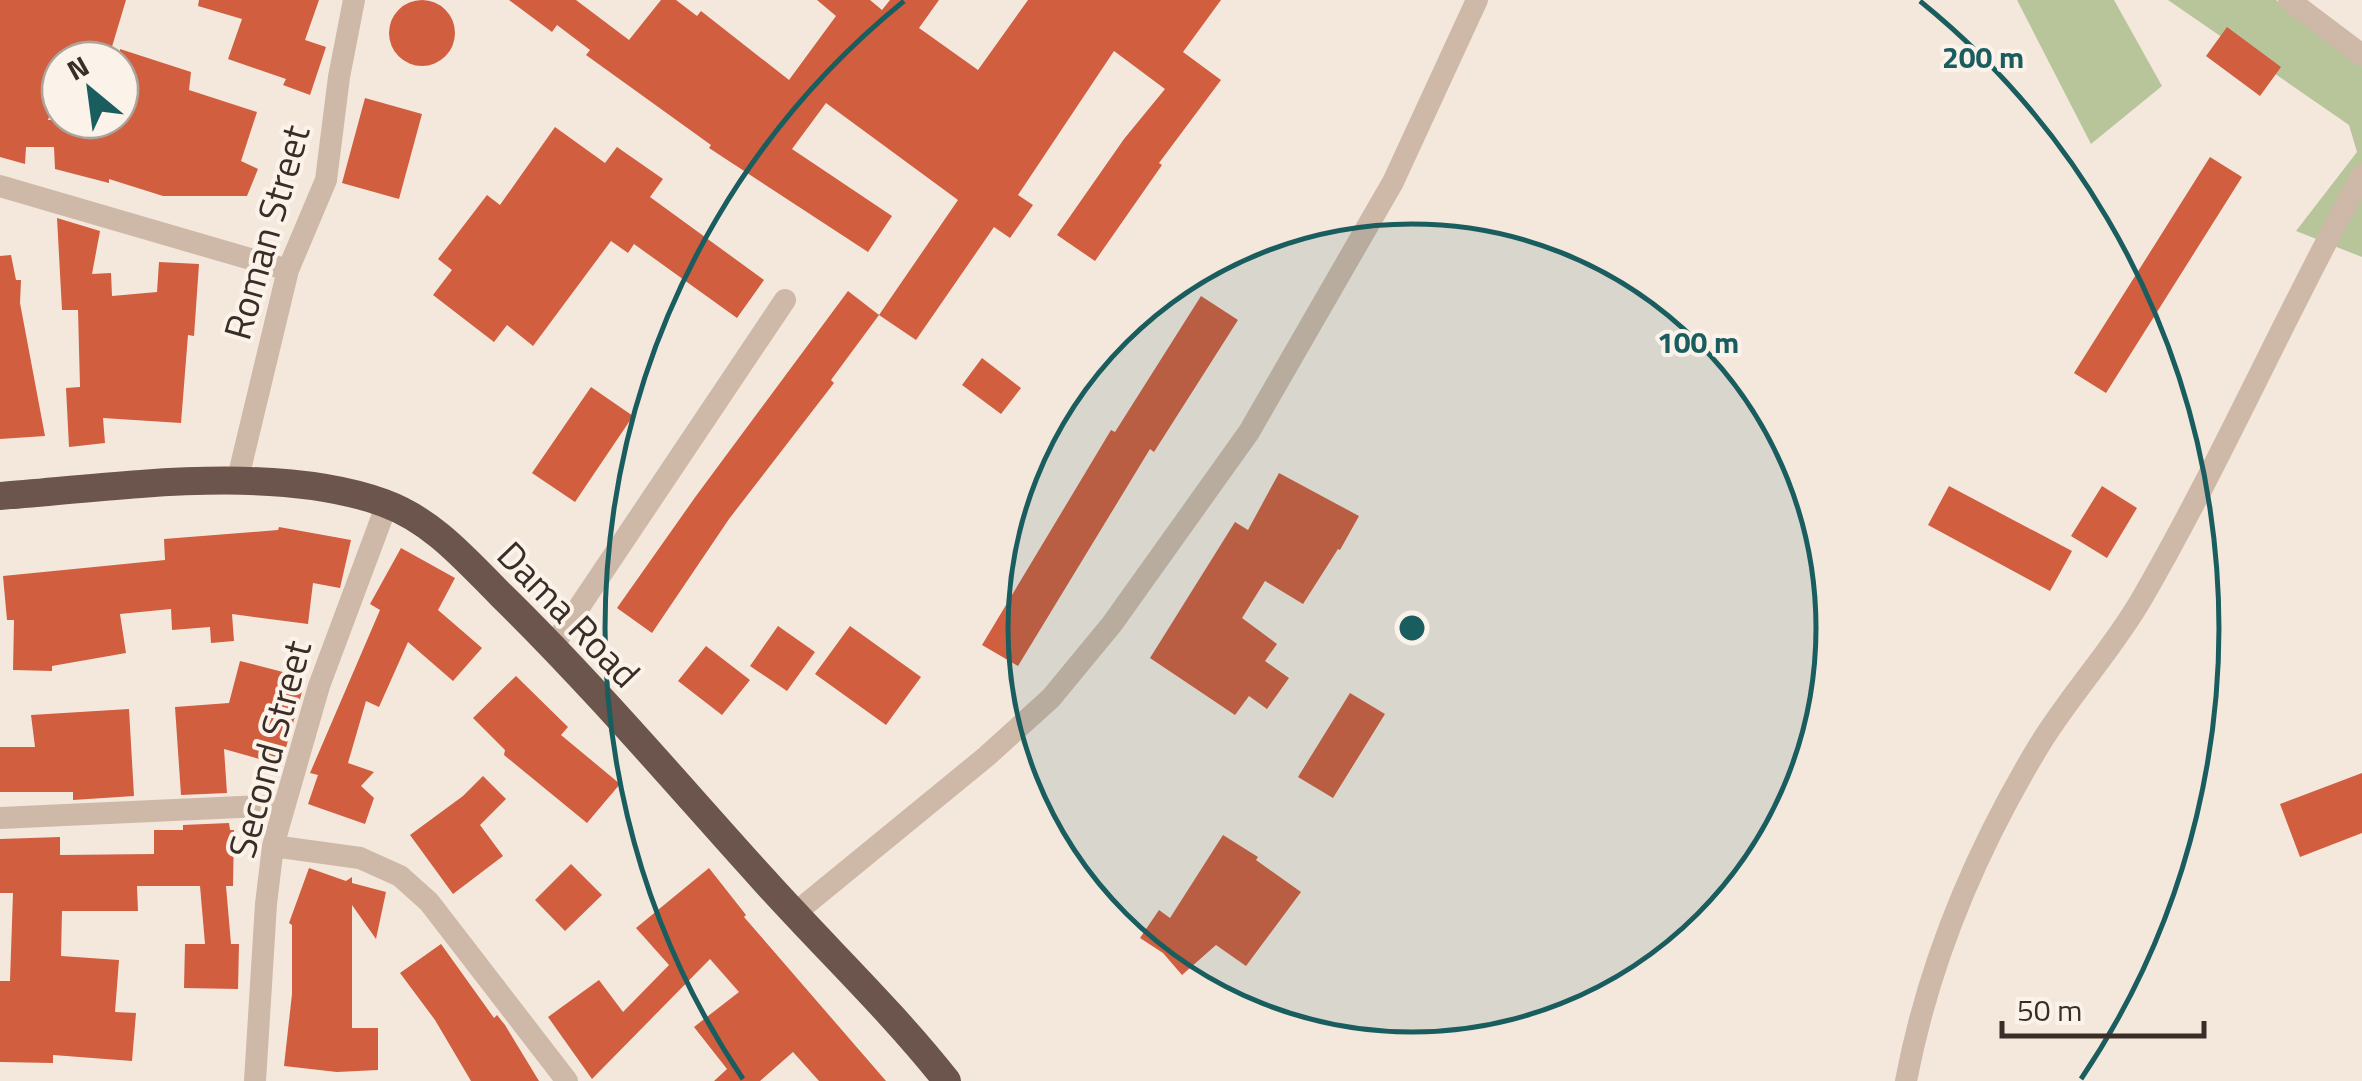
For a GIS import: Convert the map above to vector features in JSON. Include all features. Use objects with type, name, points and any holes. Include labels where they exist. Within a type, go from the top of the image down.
[{"type":"highway","name":"Dama Road","points":[[0,496],[236,482],[299,484],[352,492],[428,523],[553,646],[947,1081]]},
{"type":"street","name":"Roman Street","points":[[236,482],[288,270],[326,180],[354,0]]},
{"type":"street","points":[[794,914],[987,756],[1051,698],[1112,624],[1249,432],[1392,182],[1476,0]]},
{"type":"street","points":[[2289,0],[2362,55]]},
{"type":"street","points":[[1906,1081],[1948,924],[1993,827],[2042,741],[2139,604],[2224,451],[2362,175]]},
{"type":"street","points":[[0,186],[288,270]]},
{"type":"street","points":[[553,646],[785,300]]},
{"type":"street","name":"Second Street","points":[[256,1081],[273,846],[330,652],[388,504]]},
{"type":"street","points":[[0,818],[285,805]]},
{"type":"street","points":[[273,846],[360,858],[400,876],[429,902],[567,1081]]},
{"type":"green space","points":[[2017,0],[2114,0],[2162,86],[2091,144]]},
{"type":"green space","points":[[2168,0],[2276,0],[2362,66],[2362,257],[2296,231],[2357,152],[2349,125]]},
{"type":"building","points":[[0,0],[126,0],[114,40],[40,40],[40,140],[140,140],[140,55],[191,72],[189,90],[257,112],[241,161],[258,169],[247,196],[163,196],[109,179],[109,183],[55,169],[54,147],[26,147],[25,164],[0,157]]},
{"type":"building","points":[[199,0],[319,0],[305,40],[326,47],[310,95],[283,85],[286,79],[228,59],[242,19],[198,6]]},
{"type":"building","points":[[422,0],[445,10],[455,33],[445,56],[422,66],[399,56],[389,33],[399,10]]},
{"type":"building","points":[[509,0],[576,0],[629,40],[661,0],[676,0],[697,16],[701,11],[789,80],[836,16],[817,0],[870,0],[882,10],[890,0],[939,0],[919,28],[978,70],[1028,0],[1221,0],[1183,52],[1221,80],[1159,163],[1162,165],[1095,261],[1057,235],[1124,139],[1165,89],[1114,51],[1018,195],[1033,205],[1010,238],[994,227],[916,340],[879,315],[958,200],[826,103],[792,149],[892,216],[868,252],[709,148],[711,145],[586,55],[590,50],[557,25],[552,32]]},
{"type":"building","points":[[2227,27],[2281,67],[2260,96],[2206,56]]},
{"type":"building","points":[[365,98],[422,114],[399,199],[342,183]]},
{"type":"building","points":[[555,127],[605,163],[617,147],[663,179],[650,197],[764,280],[737,318],[634,244],[628,253],[611,241],[533,346],[507,325],[494,342],[433,295],[452,270],[438,259],[487,195],[500,205]]},
{"type":"building","points":[[2210,157],[2242,177],[2106,393],[2074,373]]},
{"type":"building","points":[[57,218],[100,231],[92,274],[111,273],[112,296],[157,292],[159,262],[199,264],[194,336],[188,335],[181,423],[103,418],[105,443],[69,447],[66,388],[80,387],[78,310],[62,310]]},
{"type":"building","points":[[11,255],[16,280],[21,280],[20,303],[45,436],[0,439],[0,256]]},
{"type":"building","points":[[848,291],[879,315],[831,380],[834,383],[729,519],[652,633],[617,608]]},
{"type":"building","points":[[1201,296],[1238,320],[1154,452],[1150,449],[1018,666],[982,645],[1111,430],[1115,432]]},
{"type":"building","points":[[982,358],[1021,388],[1001,414],[962,385]]},
{"type":"building","points":[[591,387],[633,416],[575,502],[532,473]]},
{"type":"building","points":[[1279,473],[1359,516],[1303,604],[1265,581],[1242,618],[1277,644],[1265,661],[1289,678],[1267,709],[1249,696],[1235,715],[1150,658],[1235,522],[1248,530]]},
{"type":"building","points":[[1949,486],[2072,551],[2050,591],[1928,525]]},
{"type":"building","points":[[2102,486],[2137,508],[2107,558],[2071,536]]},
{"type":"building","points":[[279,527],[351,540],[340,588],[313,583],[308,624],[232,614],[234,641],[211,643],[210,627],[172,630],[171,609],[120,614],[126,653],[52,666],[52,671],[13,670],[14,620],[7,620],[3,576],[165,560],[164,539]]},
{"type":"building","points":[[401,548],[455,578],[438,610],[482,648],[453,681],[408,642],[379,707],[366,701],[348,763],[374,772],[361,786],[374,798],[365,824],[308,804],[318,775],[310,773],[380,610],[370,604]]},
{"type":"building","points":[[778,626],[815,652],[787,691],[750,666]]},
{"type":"building","points":[[850,626],[921,677],[886,725],[815,674]]},
{"type":"building","points":[[706,646],[750,680],[722,715],[678,681]]},
{"type":"building","points":[[240,661],[306,678],[281,765],[224,749],[227,793],[181,795],[175,707],[229,703]]},
{"type":"building","points":[[516,676],[568,727],[561,735],[620,784],[587,823],[504,755],[505,750],[473,718]]},
{"type":"building","points":[[1350,693],[1385,714],[1333,798],[1298,777]]},
{"type":"building","points":[[129,709],[134,796],[73,800],[73,792],[0,792],[0,747],[35,747],[31,715]]},
{"type":"building","points":[[2362,773],[2362,833],[2300,857],[2280,804]]},
{"type":"building","points":[[483,776],[506,799],[480,825],[503,856],[453,894],[410,835]]},
{"type":"building","points":[[229,823],[230,830],[234,830],[233,886],[226,886],[231,944],[239,944],[238,989],[184,988],[185,944],[205,944],[200,886],[137,886],[138,911],[62,911],[61,956],[119,960],[115,1012],[136,1013],[132,1061],[53,1055],[53,1063],[0,1062],[0,981],[10,981],[13,893],[0,893],[0,839],[60,837],[60,855],[154,854],[154,830]]},
{"type":"building","points":[[1223,835],[1301,892],[1246,966],[1216,945],[1182,975],[1163,953],[1140,938],[1159,910],[1170,918]]},
{"type":"building","points":[[571,864],[602,895],[565,931],[535,900]]},
{"type":"building","points":[[309,868],[346,881],[352,877],[352,883],[386,892],[376,939],[352,905],[352,1028],[378,1028],[378,1070],[337,1072],[284,1066],[292,994],[289,923]]},
{"type":"building","points":[[709,868],[744,917],[886,1081],[819,1081],[793,1052],[760,1081],[714,1081],[727,1069],[694,1027],[739,992],[710,959],[592,1079],[548,1017],[599,980],[623,1012],[669,965],[636,928]]},
{"type":"building","points":[[441,944],[494,1018],[497,1015],[505,1025],[539,1081],[471,1081],[435,1020],[400,973]]}]
